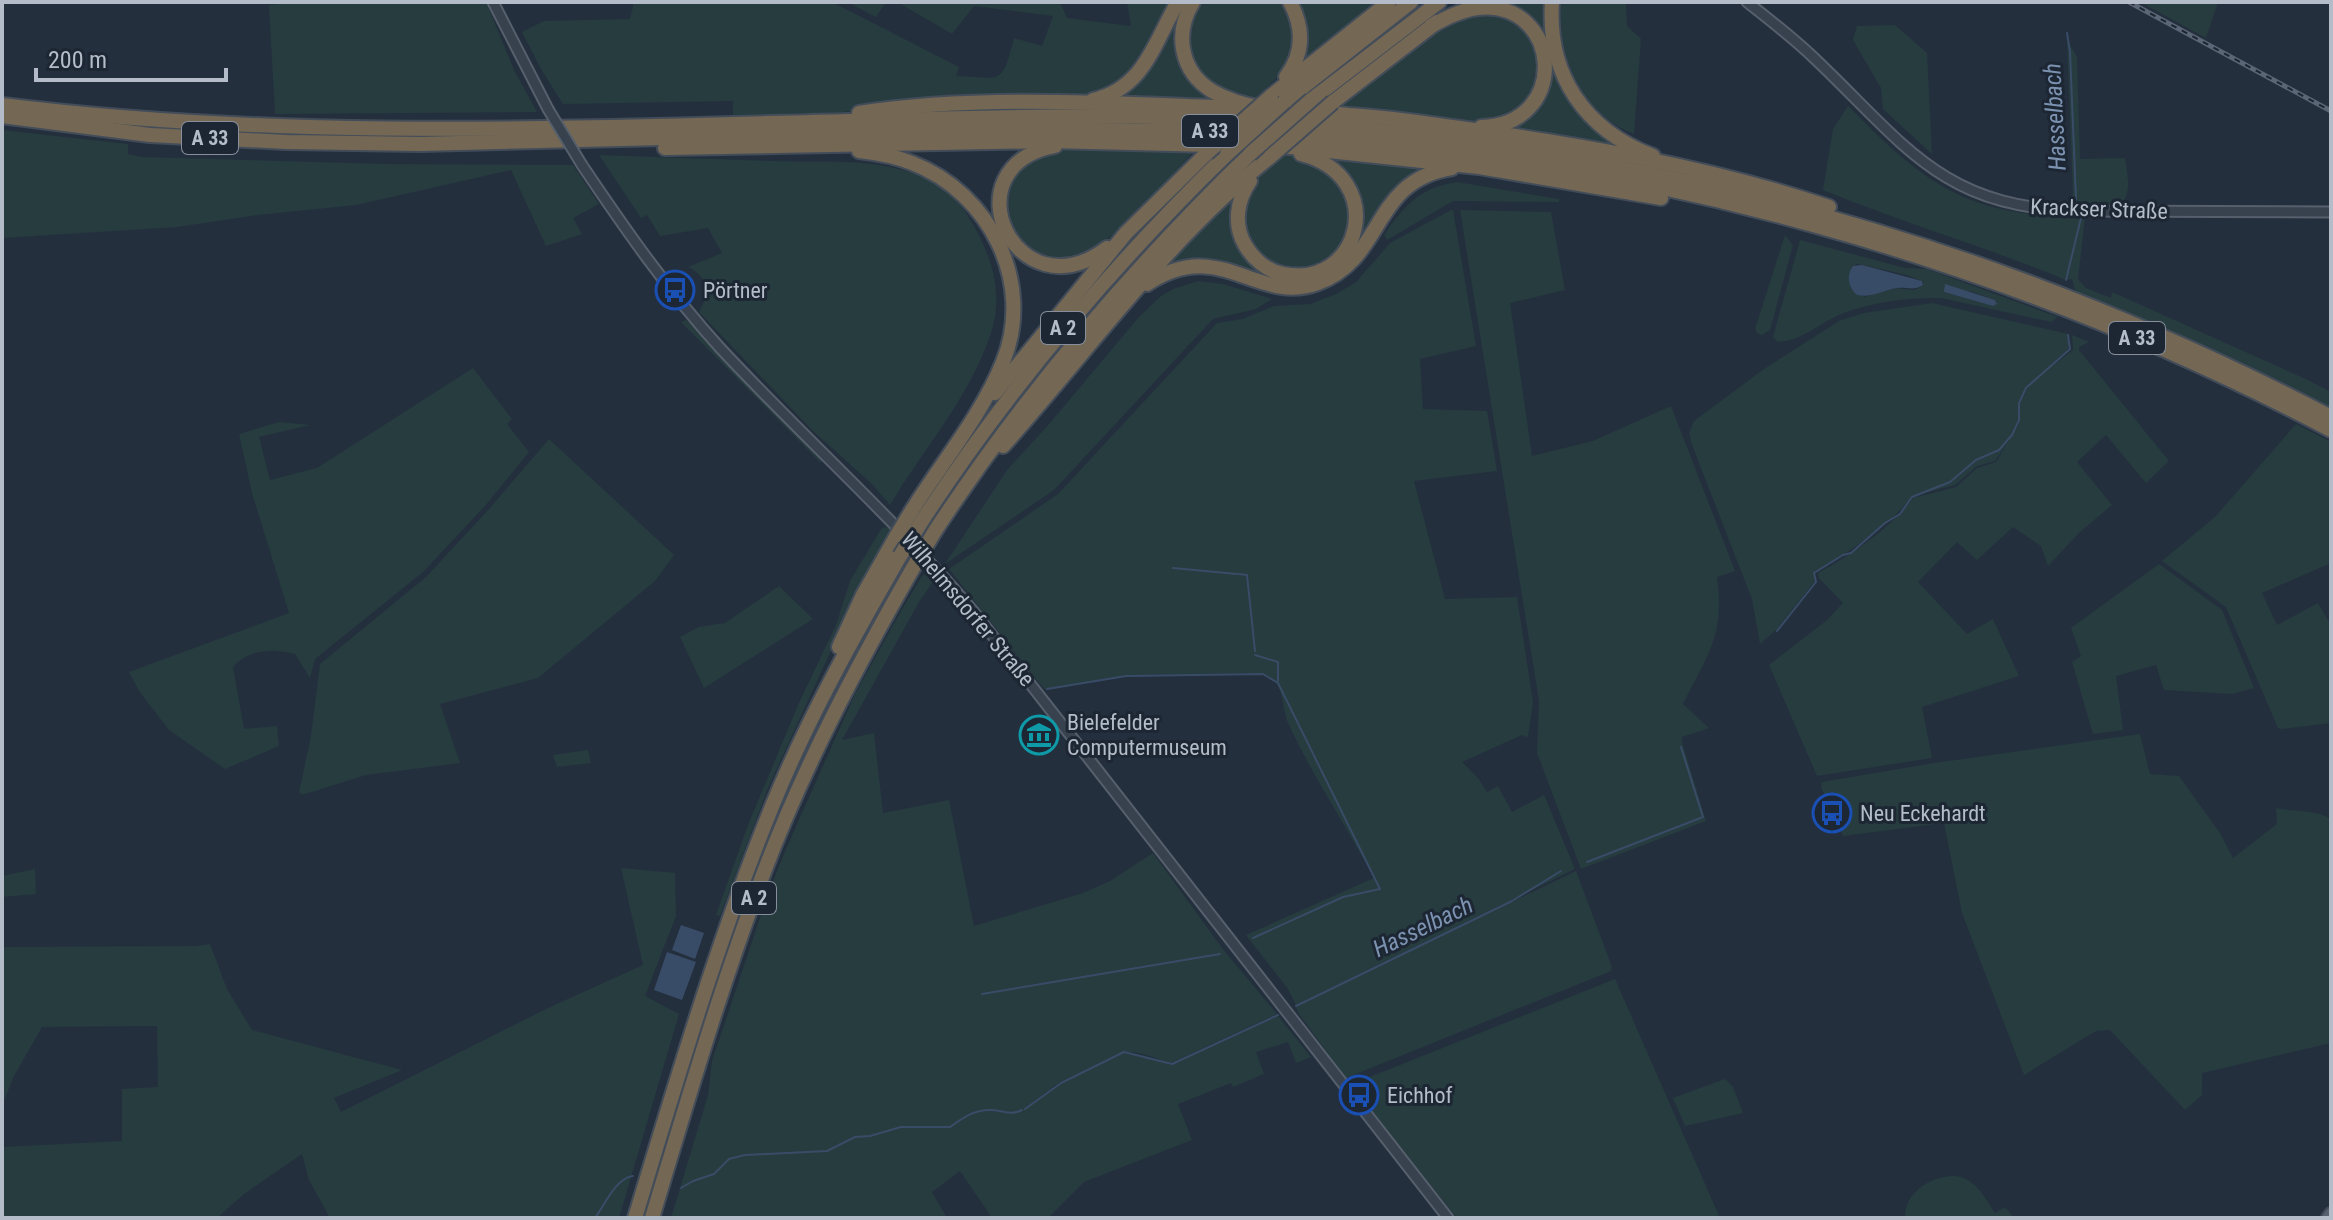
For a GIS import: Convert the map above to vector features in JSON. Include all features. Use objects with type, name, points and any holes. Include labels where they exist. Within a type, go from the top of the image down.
[{"type":"highway","points":[[1068,103],[1098,99],[1130,83],[1153,55],[1178,2]]},
{"type":"highway","points":[[1193,2],[1184,19],[1181,44],[1188,64],[1202,84],[1238,102],[1282,103],[1571,146],[1711,175],[1821,204],[1888,234]]},
{"type":"highway","points":[[1282,103],[1299,53],[1301,30],[1290,2]]},
{"type":"highway","points":[[964,433],[1034,342],[1126,233],[1207,153],[1282,103],[1389,2]]},
{"type":"highway","name":"A 2","points":[[635,1218],[725,931],[774,801],[895,551],[916,516],[1080,308],[1162,218],[1282,103],[1411,2]]},
{"type":"highway","name":"A 2","points":[[652,1218],[764,871],[825,729],[859,661],[935,531],[1050,370],[1189,213],[1258,155],[1311,100],[1439,2]]},
{"type":"highway","points":[[971,477],[1046,398],[1258,155],[1333,102],[1462,2]]},
{"type":"highway","points":[[1552,2],[1552,37],[1561,69],[1580,104],[1592,118],[1628,145],[1711,175]]},
{"type":"highway","points":[[1431,26],[1464,10],[1478,8],[1511,12],[1536,33],[1546,60],[1542,90],[1523,114],[1488,127],[1447,126]]},
{"type":"highway","points":[[795,123],[907,107],[1282,103]]},
{"type":"highway","name":"A 33","points":[[2,105],[214,124],[410,130],[1024,117],[1232,119],[1389,132],[1500,146],[1672,177],[1799,208],[1888,234],[2103,311],[2221,363],[2331,417]]},
{"type":"highway","name":"A 33","points":[[2,116],[150,135],[287,142],[605,142],[1023,129],[1179,130],[1303,136],[1431,149],[1569,170],[1724,201],[1893,248],[2049,302],[2198,365],[2331,430]]},
{"type":"highway","points":[[605,142],[675,148],[1077,142],[1312,157],[1334,168],[1348,185],[1355,205],[1356,225],[1348,246],[1334,262],[1310,274],[1284,274],[1263,265],[1247,248],[1239,228],[1239,204],[1258,155]]},
{"type":"highway","points":[[1077,142],[1031,153],[1013,168],[1000,197],[1005,233],[1021,252],[1053,266],[1090,259],[1126,233]]},
{"type":"highway","points":[[795,146],[882,154],[912,163],[952,185],[972,203],[990,226],[1005,257],[1013,324],[1003,362],[985,400],[916,516]]},
{"type":"highway","points":[[1258,155],[1370,154],[1488,169],[1807,223]]},
{"type":"highway","points":[[1131,297],[1160,275],[1194,265],[1221,268],[1288,287],[1321,282],[1358,257],[1394,198],[1419,177],[1452,168],[1488,169]]},
{"type":"street","name":"Wilhelmsdorfer Straße","points":[[493,2],[548,109],[637,247],[705,330],[770,401],[917,545],[974,612],[1448,1218]]},
{"type":"street","name":"Krackser Straße","points":[[1747,2],[1814,58],[1915,157],[1962,187],[1997,201],[2074,211],[2331,212]]},
{"type":"green space","points":[[295,2],[486,2],[514,70],[537,112],[275,114],[269,5]]},
{"type":"green space","points":[[634,2],[832,2],[959,67],[956,76],[991,78],[1002,72],[1014,38],[1042,46],[1053,16],[974,6],[952,34],[897,2],[1060,2],[1067,18],[1131,26],[1127,2],[1173,2],[1133,75],[1094,96],[891,106],[835,113],[733,115],[733,101],[563,104],[522,32],[544,21],[630,19]]},
{"type":"green space","points":[[847,2],[886,2],[876,17]]},
{"type":"green space","points":[[1183,2],[1189,2],[1178,46],[1228,103],[1114,100],[1149,69]]},
{"type":"green space","points":[[1200,2],[1286,2],[1296,39],[1285,70],[1253,101],[1228,95],[1201,76],[1188,49],[1189,18]]},
{"type":"green space","points":[[1295,2],[1381,2],[1300,63]]},
{"type":"green space","points":[[1473,2],[1548,2],[1553,61],[1629,151],[1498,130],[1528,116],[1547,45],[1525,16]]},
{"type":"green space","points":[[1561,2],[1626,2],[1627,26],[1641,39],[1634,134],[1600,113],[1576,81],[1563,42]]},
{"type":"green space","points":[[2140,2],[2218,2],[2206,38]]},
{"type":"green space","points":[[1498,13],[1534,35],[1542,70],[1528,103],[1497,121],[1458,121],[1338,107],[1432,31],[1466,15]]},
{"type":"green space","points":[[1895,25],[1927,53],[1932,154],[1883,109],[1881,88],[1853,40],[1857,26]]},
{"type":"green space","points":[[2067,40],[2077,57],[2080,159],[2125,158],[2128,190],[2120,205],[2085,205],[2067,201],[2073,194]]},
{"type":"green space","points":[[1848,106],[1903,158],[1953,192],[2010,211],[2085,218],[2078,279],[2086,288],[2111,298],[2112,292],[2310,381],[2331,392],[2331,410],[2204,348],[2076,293],[2072,279],[2066,280],[1823,190],[1833,129]]},
{"type":"green space","points":[[2,130],[128,144],[128,154],[142,157],[386,164],[573,165],[599,204],[573,218],[582,234],[546,246],[511,170],[356,205],[177,227],[2,238]]},
{"type":"green space","points":[[1071,149],[1195,150],[1121,228],[1088,252],[1058,260],[1031,251],[1019,240],[1011,227],[1008,196],[1013,180],[1022,167],[1035,157]]},
{"type":"green space","points":[[599,155],[868,163],[925,178],[945,190],[960,205],[978,234],[991,266],[996,288],[994,322],[971,379],[890,505],[872,484],[812,430],[699,312],[705,299],[706,286],[700,276],[688,267],[722,253],[708,228],[660,236],[647,215],[641,218]]},
{"type":"green space","points":[[1284,155],[1311,161],[1328,170],[1341,182],[1350,208],[1351,226],[1343,247],[1318,266],[1296,271],[1276,267],[1266,261],[1251,244],[1244,222],[1246,200],[1253,184]]},
{"type":"green space","points":[[1326,155],[1428,169],[1363,241],[1316,280],[1161,268],[1233,199],[1241,250],[1306,279],[1359,231],[1362,218],[1356,190]]},
{"type":"green space","points":[[1457,182],[1559,199],[1559,202],[1453,201],[1387,240],[1384,235],[1414,200],[1423,193]]},
{"type":"green space","points":[[1451,210],[1476,346],[1420,359],[1423,409],[1487,411],[1497,471],[1414,481],[1445,599],[1517,597],[1533,702],[1528,737],[1522,735],[1462,762],[1487,792],[1498,786],[1512,812],[1544,795],[1575,869],[1296,1005],[1288,989],[1246,935],[1374,878],[1298,744],[1275,681],[1262,673],[1127,675],[1044,689],[949,569],[1058,494],[1217,323],[1243,319],[1274,306],[1310,304],[1336,294],[1356,282],[1390,243]]},
{"type":"green space","points":[[1460,210],[1551,212],[1565,290],[1510,303],[1532,456],[1593,441],[1671,406],[1735,571],[1717,577],[1719,614],[1712,644],[1683,704],[1709,728],[1682,737],[1706,821],[1581,869],[1537,753],[1539,701]]},
{"type":"green space","points":[[1785,235],[1793,245],[1770,330],[1758,334],[1755,329]]},
{"type":"green space","points":[[1800,240],[1905,268],[1927,269],[2058,317],[2051,322],[1941,298],[1916,298],[1853,310],[1787,341],[1778,342],[1773,337]],"holes":[[[1857,264],[1907,275],[1924,282],[1914,290],[1896,288],[1864,297],[1851,289],[1851,268]],[[1970,291],[1995,300],[1997,302],[1993,306],[1944,292]]]},
{"type":"green space","points":[[1198,281],[1223,284],[1272,299],[1256,309],[1213,319],[1054,490],[945,564],[1007,470],[1138,318],[1161,296]]},
{"type":"green space","points":[[1932,303],[2068,334],[2069,348],[2026,388],[2018,402],[2019,415],[2012,436],[1995,461],[1977,466],[1955,485],[1912,496],[1867,538],[1814,572],[1815,581],[1777,629],[1760,644],[1752,599],[1692,445],[1689,433],[1694,421],[1764,369],[1839,321],[1864,313]]},
{"type":"green space","points":[[686,320],[822,457],[821,463],[681,322]]},
{"type":"green space","points":[[2072,335],[2089,342],[2079,350],[2169,461],[2146,483],[2106,435],[2077,462],[2112,505],[2079,533],[2048,566],[2041,546],[2013,527],[1977,560],[1957,542],[1918,582],[1967,634],[1993,619],[2019,676],[1922,707],[1932,758],[1817,776],[1769,665],[1827,620],[1843,603],[1819,578],[1818,573],[1870,540],[1895,519],[1913,498],[1956,487],[1977,468],[1996,462],[2019,424],[2020,402],[2028,388],[2073,350]]},
{"type":"green space","points":[[473,368],[512,419],[507,424],[529,452],[485,506],[423,572],[315,659],[310,678],[295,654],[287,652],[254,653],[233,667],[244,729],[277,726],[279,746],[225,769],[169,730],[139,691],[129,672],[289,613],[252,493],[239,434],[279,422],[310,425],[259,437],[270,480],[317,468]]},
{"type":"green space","points":[[2296,424],[2331,442],[2331,563],[2262,593],[2277,625],[2318,603],[2331,625],[2331,723],[2282,729],[2278,728],[2226,607],[2162,561],[2216,516]]},
{"type":"green space","points":[[549,439],[674,555],[655,581],[538,678],[440,704],[460,763],[366,775],[302,795],[299,792],[311,736],[320,664],[426,577]]},
{"type":"green space","points":[[885,527],[893,529],[857,594],[768,788],[720,916],[716,915],[748,825],[798,705],[836,625],[850,581]]},
{"type":"green space","points":[[2159,564],[2222,610],[2254,688],[2232,694],[2164,690],[2156,665],[2116,676],[2123,730],[2093,734],[2072,662],[2081,656],[2071,628]]},
{"type":"green space","points":[[932,569],[937,576],[919,602],[842,740],[874,733],[883,813],[949,800],[974,926],[1083,893],[1110,881],[1153,853],[1222,948],[1277,1014],[1171,1063],[1123,1052],[1060,1082],[1023,1109],[1061,1083],[1124,1053],[1171,1065],[1278,1016],[1311,1057],[1296,1063],[1288,1042],[1256,1052],[1264,1074],[1178,1104],[1192,1140],[1084,1182],[1048,1218],[992,1218],[960,1171],[932,1192],[947,1218],[671,1218],[708,1095],[712,1061],[786,849],[855,694],[922,576]]},
{"type":"green space","points":[[779,586],[813,619],[704,688],[680,637],[699,627],[725,623]]},
{"type":"green space","points":[[2140,734],[2150,774],[2179,776],[2220,833],[2233,858],[2277,824],[2276,808],[2313,812],[2331,820],[2331,1043],[2202,1073],[2202,1095],[2185,1110],[2110,1030],[2096,1031],[2024,1075],[1962,913],[1944,823],[1843,836],[1821,787],[1822,782],[1934,763]]},
{"type":"green space","points":[[588,750],[591,763],[557,767],[553,755]]},
{"type":"green space","points":[[621,868],[675,873],[676,916],[645,996],[679,1014],[619,1218],[330,1218],[309,1180],[302,1154],[244,1194],[217,1218],[2,1218],[2,1147],[122,1141],[122,1089],[158,1087],[157,1026],[42,1027],[14,1076],[2,1106],[2,947],[210,944],[227,989],[252,1030],[402,1070],[334,1098],[341,1112],[548,1008],[643,965]]},
{"type":"green space","points":[[35,869],[36,894],[2,897],[2,876]]},
{"type":"green space","points":[[1576,871],[1611,971],[1346,1078],[1299,1014],[1296,1007],[1319,995]]},
{"type":"green space","points":[[1615,979],[1720,1218],[1457,1218],[1350,1085]]},
{"type":"green space","points":[[1725,1079],[1733,1087],[1743,1113],[1685,1126],[1673,1098]]},
{"type":"green space","points":[[1956,1176],[1974,1185],[1995,1213],[2005,1207],[2014,1218],[1905,1218],[1909,1200],[1921,1187],[1938,1178]]},
{"type":"water","points":[[1862,265],[1922,281],[1923,285],[1857,295],[1850,285],[1849,273],[1853,266]]},
{"type":"water","points":[[1945,284],[1995,300],[1997,304],[1993,306],[1944,292]]},
{"type":"water","points":[[681,925],[704,933],[695,959],[672,950]]},
{"type":"water","points":[[667,952],[696,962],[682,1000],[654,990]]},
{"type":"waterway","name":"Hasselbach","points":[[2067,33],[2076,199]]},
{"type":"waterway","points":[[2066,280],[2081,218]]},
{"type":"waterway","points":[[1777,631],[1816,582],[1814,573],[1851,553],[1900,514],[1912,497],[1950,482],[1976,460],[1999,450],[2012,435],[2019,420],[2019,403],[2026,388],[2070,349],[2068,335]]},
{"type":"waterway","points":[[1173,568],[1237,574]]},
{"type":"waterway","points":[[1239,574],[1247,575],[1255,651]]},
{"type":"waterway","points":[[1255,655],[1278,662],[1278,681]]},
{"type":"waterway","points":[[1047,689],[1126,676],[1263,674],[1278,683],[1380,889],[1343,897],[1253,938]]},
{"type":"waterway","name":"Hasselbach","points":[[1587,862],[1703,817],[1681,747]]},
{"type":"waterway","name":"Hasselbach","points":[[1296,1006],[1512,901],[1561,871]]},
{"type":"waterway","points":[[982,994],[1220,954]]},
{"type":"waterway","name":"Hasselbach","points":[[1025,1109],[1061,1083],[1124,1052],[1172,1064],[1278,1015]]},
{"type":"waterway","name":"Hasselbach","points":[[681,1188],[714,1174],[729,1159],[745,1155],[827,1151],[855,1137],[901,1127],[950,1127],[978,1111],[1014,1113],[1022,1110]]},
{"type":"waterway","name":"Hasselbach","points":[[595,1218],[616,1186],[633,1176]]},
{"type":"railway","points":[[2129,2],[2331,111]]},
{"type":"place","name":"Pörtner","points":[[675,290]]},
{"type":"place","name":"Bielefelder Computermuseum","points":[[1039,735]]},
{"type":"place","name":"Neu Eckehardt","points":[[1832,813]]},
{"type":"place","name":"Eichhof","points":[[1359,1095]]}]
